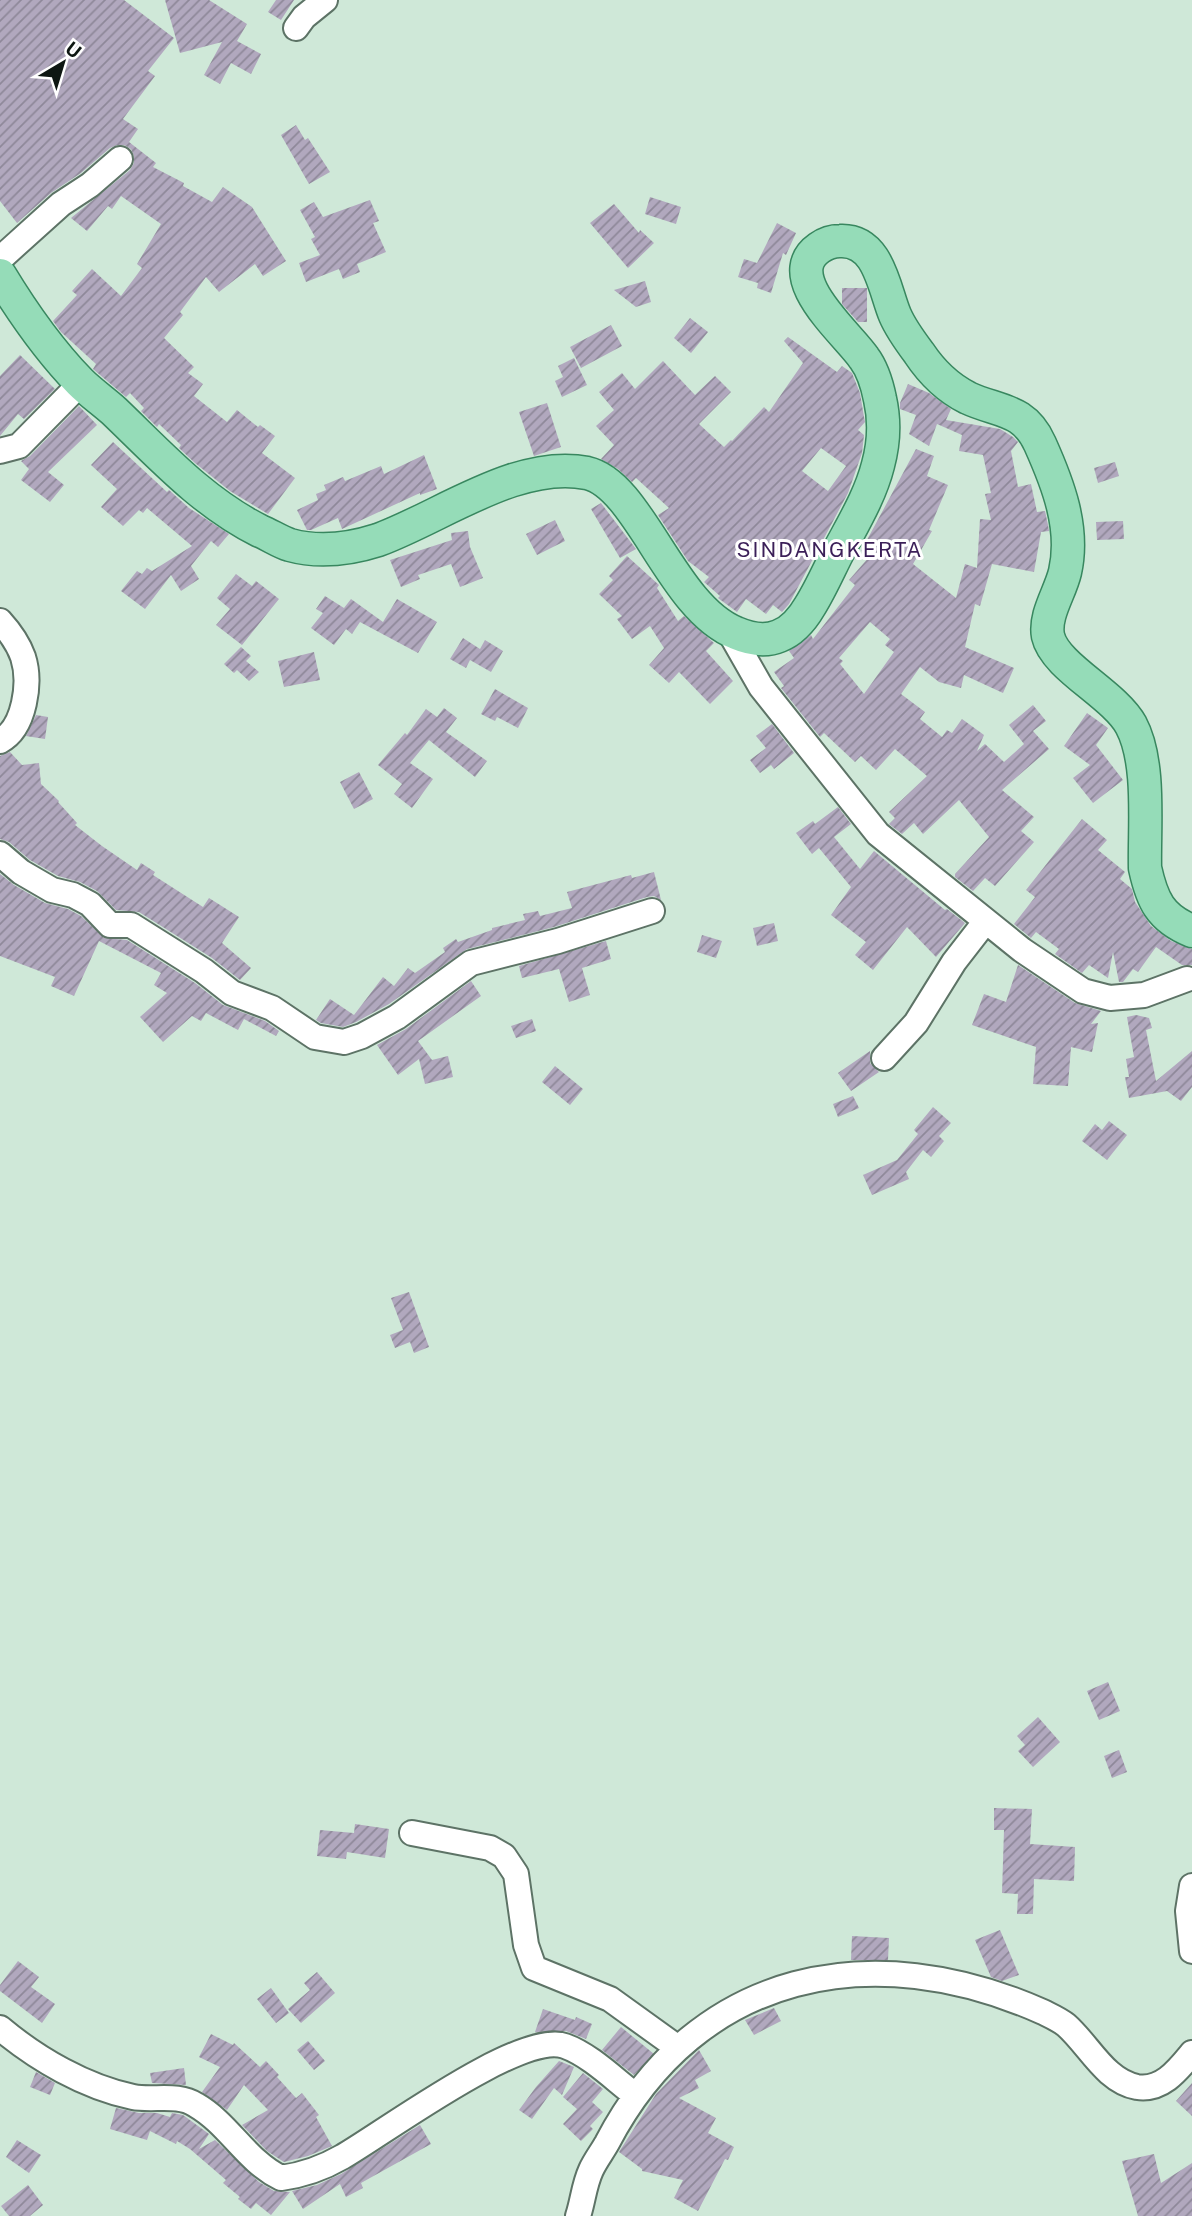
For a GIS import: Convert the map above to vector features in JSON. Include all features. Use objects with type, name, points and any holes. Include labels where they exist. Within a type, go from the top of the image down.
[{"type":"main road","points":[[0,275],[30,324],[81,383],[113,410],[146,445],[220,508],[288,544],[338,550],[374,541],[455,506],[493,486],[558,472],[594,474],[605,480],[623,500],[692,600],[710,619],[729,631],[761,640],[784,634],[796,625],[811,605],[855,520],[878,468],[884,419],[873,372],[862,354],[822,309],[807,272],[809,259],[816,250],[831,242],[854,242],[863,248],[880,269],[897,319],[928,366],[961,395],[1020,417],[1037,436],[1062,499],[1068,533],[1069,553],[1051,612],[1048,640],[1061,657],[1112,702],[1133,728],[1140,755],[1145,868],[1149,885],[1159,908],[1172,920],[1192,931]]},
{"type":"street","points":[[296,28],[304,17],[325,0]]},
{"type":"street","points":[[0,259],[61,204],[90,185],[120,159]]},
{"type":"street","points":[[0,451],[19,446],[81,383]]},
{"type":"street","points":[[0,621],[13,635],[24,660],[25,678],[24,701],[18,725],[0,741]]},
{"type":"street","points":[[729,631],[761,687],[878,834],[985,922],[1083,991],[1110,998],[1144,995],[1190,980]]},
{"type":"street","points":[[0,854],[21,873],[52,890],[73,895],[90,904],[110,925],[131,925],[204,971],[232,993],[272,1008],[315,1037],[344,1042],[362,1036],[397,1017],[471,963],[558,942],[652,911]]},
{"type":"street","points":[[884,1058],[916,1023],[954,962],[985,922]]},
{"type":"street","points":[[412,1833],[490,1848],[504,1856],[516,1874],[526,1945],[534,1968],[610,1999],[678,2048]]},
{"type":"street","points":[[1192,1886],[1188,1911],[1192,1951]]},
{"type":"street","points":[[578,2216],[591,2170],[635,2095],[678,2048],[718,2018],[773,1989],[826,1976],[859,1973],[931,1978],[964,1985],[1019,2002],[1065,2024],[1118,2079],[1137,2087],[1156,2087],[1169,2078],[1192,2053]]},
{"type":"street","points":[[0,2028],[36,2054],[100,2088],[134,2097],[187,2100],[195,2104],[211,2115],[257,2162],[282,2178],[310,2172],[341,2158],[475,2073],[547,2043],[564,2046],[577,2053],[635,2095]]},
{"type":"building","points":[[0,0],[124,0],[174,38],[148,71],[155,76],[123,119],[138,129],[129,142],[156,163],[153,167],[212,202],[223,187],[252,207],[286,261],[263,276],[255,264],[219,292],[206,277],[180,312],[183,315],[164,338],[194,367],[188,373],[203,384],[194,396],[227,422],[237,410],[258,427],[260,425],[275,436],[262,453],[295,478],[268,514],[230,491],[195,463],[179,448],[181,445],[141,411],[144,408],[130,393],[126,397],[93,369],[96,364],[61,332],[53,321],[77,295],[72,291],[92,269],[121,296],[142,268],[137,264],[161,224],[121,196],[112,209],[108,206],[87,231],[71,218],[130,170],[134,156],[131,149],[124,145],[110,148],[17,223],[0,201]]},
{"type":"building","points":[[165,0],[209,0],[247,24],[237,41],[261,54],[251,74],[231,63],[220,84],[204,75],[222,42],[180,53]]},
{"type":"building","points":[[276,0],[294,0],[281,20],[268,12]]},
{"type":"building","points":[[296,125],[305,140],[308,138],[330,172],[309,184],[281,135]]},
{"type":"building","points":[[650,197],[681,207],[676,224],[645,214]]},
{"type":"building","points":[[370,200],[379,221],[373,223],[386,252],[357,264],[360,272],[343,279],[339,269],[306,282],[299,263],[320,255],[311,239],[315,237],[300,210],[314,202],[323,217]]},
{"type":"building","points":[[614,204],[639,233],[640,230],[654,243],[628,268],[590,223]]},
{"type":"building","points":[[777,223],[796,233],[786,255],[783,253],[771,293],[757,288],[758,283],[738,277],[744,259],[757,263]]},
{"type":"building","points":[[645,281],[651,302],[636,307],[614,290]]},
{"type":"building","points":[[842,288],[867,288],[867,322],[858,322],[842,304]]},
{"type":"building","points":[[690,318],[708,332],[691,353],[674,338]]},
{"type":"building","points":[[611,325],[622,346],[581,368],[570,347]]},
{"type":"building","points":[[788,337],[837,372],[842,366],[852,373],[860,393],[865,422],[858,430],[864,435],[862,453],[848,493],[789,604],[782,612],[773,605],[766,614],[746,599],[737,612],[718,598],[720,596],[704,582],[709,577],[688,561],[658,515],[669,508],[636,478],[632,482],[601,459],[614,445],[596,426],[614,410],[599,392],[622,373],[635,389],[663,361],[695,395],[715,376],[731,392],[699,424],[724,447],[764,407],[769,412],[803,363],[784,341]],"holes":[[[821,448],[846,466],[828,491],[802,471]]]},
{"type":"building","points":[[20,355],[55,389],[24,419],[18,414],[0,436],[0,376]]},
{"type":"building","points":[[574,358],[587,385],[562,397],[555,381],[563,377],[558,366]]},
{"type":"building","points":[[908,384],[929,393],[951,409],[946,420],[1000,429],[1013,437],[1018,442],[1011,451],[1018,487],[1031,484],[1037,512],[1045,511],[1049,531],[1041,532],[1034,572],[992,564],[980,606],[975,604],[965,647],[1014,668],[1003,693],[964,675],[961,688],[939,682],[920,667],[901,694],[925,712],[920,719],[942,737],[947,730],[952,733],[962,719],[984,735],[977,751],[985,744],[1004,762],[1024,744],[1009,725],[1033,705],[1046,721],[1033,731],[1049,749],[1002,790],[1034,817],[1021,831],[1034,842],[995,886],[985,878],[973,891],[955,877],[955,874],[989,837],[959,800],[923,834],[914,823],[902,834],[889,824],[895,818],[889,812],[927,776],[895,749],[876,770],[861,756],[855,762],[824,733],[820,737],[781,688],[784,686],[774,672],[794,658],[789,651],[811,635],[813,639],[855,585],[849,580],[870,556],[861,551],[916,449],[934,456],[927,476],[948,485],[929,530],[932,531],[913,564],[956,598],[965,564],[977,568],[980,519],[991,520],[985,494],[991,493],[983,455],[959,451],[962,435],[937,424],[929,446],[909,434],[916,415],[900,409]],"holes":[[[870,622],[890,639],[885,645],[894,652],[864,694],[840,664],[843,661],[839,658]]]},
{"type":"building","points":[[547,403],[561,447],[534,456],[519,412]]},
{"type":"building","points":[[79,406],[97,425],[48,472],[64,485],[50,502],[21,480],[29,469],[21,461],[30,456]]},
{"type":"building","points":[[113,442],[167,492],[169,490],[189,508],[229,534],[218,547],[211,541],[191,566],[199,579],[181,591],[171,575],[145,609],[121,591],[137,571],[142,574],[147,568],[152,571],[192,546],[147,508],[143,513],[139,510],[123,526],[101,507],[117,489],[91,465]]},
{"type":"building","points":[[424,455],[437,489],[420,493],[342,529],[338,518],[307,530],[297,510],[318,500],[316,494],[326,490],[324,485],[343,477],[345,481],[381,466],[384,474]]},
{"type":"building","points":[[1115,462],[1119,476],[1098,483],[1094,468]]},
{"type":"building","points":[[601,503],[636,549],[620,558],[591,509]]},
{"type":"building","points":[[555,520],[565,541],[537,555],[526,534]]},
{"type":"building","points":[[1123,521],[1124,539],[1097,540],[1096,522]]},
{"type":"building","points":[[468,531],[470,547],[483,578],[460,587],[451,564],[418,575],[420,579],[401,587],[390,560],[452,540],[451,533]]},
{"type":"building","points":[[627,556],[659,585],[657,588],[678,621],[684,616],[714,643],[706,651],[733,681],[710,704],[679,672],[669,683],[649,665],[664,648],[650,626],[632,639],[617,619],[622,616],[599,594],[613,580],[609,576]]},
{"type":"building","points":[[236,574],[252,586],[256,581],[279,599],[242,645],[216,625],[230,609],[217,598]]},
{"type":"building","points":[[325,596],[344,608],[351,599],[383,622],[397,599],[437,622],[418,653],[360,622],[352,634],[346,629],[334,645],[311,628],[323,613],[316,609]]},
{"type":"building","points":[[463,638],[480,649],[485,640],[503,651],[491,672],[470,660],[466,668],[450,659]]},
{"type":"building","points":[[241,647],[251,656],[246,661],[259,672],[249,681],[237,670],[234,673],[224,664]]},
{"type":"building","points":[[314,652],[320,680],[284,687],[278,661]]},
{"type":"building","points":[[495,689],[528,708],[518,728],[497,717],[495,721],[481,714]]},
{"type":"building","points":[[444,708],[457,718],[446,732],[487,761],[475,777],[429,740],[410,763],[433,779],[412,808],[394,794],[402,784],[378,765],[405,733],[407,735],[426,709],[437,717]]},
{"type":"building","points":[[1087,713],[1108,728],[1096,745],[1123,780],[1093,803],[1073,778],[1090,765],[1064,746]]},
{"type":"building","points":[[36,715],[48,717],[45,739],[26,736]]},
{"type":"building","points":[[772,724],[794,753],[774,769],[771,765],[760,773],[750,760],[766,748],[756,736]]},
{"type":"building","points":[[10,752],[22,765],[39,763],[41,784],[59,801],[77,823],[75,825],[102,846],[137,870],[141,863],[155,872],[153,875],[203,907],[209,898],[239,917],[222,943],[251,968],[240,980],[212,958],[139,912],[116,910],[97,891],[80,882],[58,876],[30,860],[9,842],[0,839],[0,756]]},
{"type":"building","points":[[359,772],[373,799],[354,809],[340,782]]},
{"type":"building","points":[[838,807],[851,824],[834,837],[860,869],[874,851],[945,910],[965,923],[936,957],[907,927],[873,970],[855,955],[866,942],[831,915],[851,887],[819,848],[812,854],[796,833],[813,821],[815,824]]},
{"type":"building","points":[[1082,819],[1107,840],[1098,850],[1125,872],[1120,879],[1132,889],[1135,902],[1151,926],[1171,941],[1192,949],[1192,965],[1182,965],[1156,947],[1138,972],[1133,969],[1123,982],[1119,982],[1113,952],[1108,978],[1089,965],[1082,973],[1055,954],[1059,949],[1036,932],[1031,938],[1014,924],[1035,897],[1026,890]]},
{"type":"building","points":[[654,872],[661,900],[654,896],[647,897],[554,927],[467,949],[389,1004],[356,1022],[343,1027],[316,1020],[330,999],[354,1015],[383,977],[394,986],[408,968],[415,973],[445,952],[443,948],[456,939],[458,942],[492,928],[525,920],[523,914],[538,911],[540,916],[572,908],[567,892],[631,875],[632,878]]},
{"type":"building","points":[[0,874],[45,903],[68,909],[81,916],[104,938],[127,940],[195,983],[223,1005],[265,1021],[279,1031],[276,1036],[244,1019],[238,1030],[206,1013],[201,1021],[192,1016],[163,1042],[140,1017],[167,993],[154,985],[161,973],[99,941],[74,996],[51,986],[55,977],[0,956]]},
{"type":"building","points":[[774,923],[778,941],[757,946],[753,928]]},
{"type":"building","points":[[702,935],[722,941],[716,958],[697,952]]},
{"type":"building","points":[[606,941],[611,959],[582,968],[590,995],[569,1002],[559,969],[522,978],[519,966]]},
{"type":"building","points":[[1018,965],[1075,1003],[1101,1011],[1091,1024],[1098,1023],[1092,1052],[1071,1047],[1068,1086],[1033,1084],[1036,1047],[972,1025],[984,994],[1006,1002]]},
{"type":"building","points":[[471,981],[481,996],[418,1041],[432,1060],[448,1056],[453,1077],[425,1084],[419,1059],[398,1075],[377,1045],[406,1029]]},
{"type":"building","points":[[1136,1015],[1149,1018],[1152,1028],[1146,1030],[1156,1081],[1192,1051],[1192,1087],[1181,1101],[1167,1091],[1129,1098],[1125,1077],[1129,1077],[1126,1059],[1134,1057],[1127,1017]]},
{"type":"building","points":[[532,1019],[536,1031],[516,1038],[511,1026]]},
{"type":"building","points":[[870,1051],[870,1063],[879,1072],[851,1091],[838,1073]]},
{"type":"building","points":[[555,1066],[583,1089],[570,1105],[542,1082]]},
{"type":"building","points":[[853,1096],[859,1108],[838,1117],[833,1104]]},
{"type":"building","points":[[933,1107],[951,1123],[939,1136],[944,1141],[931,1157],[923,1150],[906,1172],[909,1179],[872,1195],[863,1175],[897,1160],[918,1134],[914,1130]]},
{"type":"building","points":[[1109,1121],[1127,1135],[1107,1160],[1082,1141],[1095,1124],[1102,1130]]},
{"type":"building","points":[[409,1292],[429,1347],[414,1353],[410,1342],[395,1348],[390,1335],[403,1330],[391,1298]]},
{"type":"building","points":[[1108,1682],[1120,1711],[1099,1720],[1087,1691]]},
{"type":"building","points":[[1038,1717],[1060,1742],[1033,1767],[1018,1751],[1025,1745],[1017,1736]]},
{"type":"building","points":[[1119,1750],[1127,1772],[1112,1778],[1104,1756]]},
{"type":"building","points":[[994,1808],[1032,1809],[1030,1844],[1075,1847],[1074,1881],[1034,1879],[1033,1914],[1017,1914],[1018,1894],[1002,1893],[1004,1830],[994,1830]]},
{"type":"building","points":[[355,1824],[389,1829],[385,1858],[347,1852],[346,1859],[317,1856],[320,1830],[354,1833]]},
{"type":"building","points":[[1000,1930],[1019,1975],[1002,1981],[991,1977],[975,1940]]},
{"type":"building","points":[[852,1936],[889,1938],[888,1960],[851,1960]]},
{"type":"building","points":[[18,1961],[39,1977],[31,1987],[55,2004],[42,2023],[0,1991],[0,1985]]},
{"type":"building","points":[[317,1972],[335,1993],[301,2023],[288,2009],[310,1990],[304,1983]]},
{"type":"building","points":[[271,1988],[289,2013],[276,2023],[257,1999]]},
{"type":"building","points":[[774,2008],[781,2021],[754,2035],[745,2020]]},
{"type":"building","points":[[543,2009],[592,2024],[586,2039],[566,2031],[535,2032]]},
{"type":"building","points":[[621,2027],[654,2054],[634,2075],[602,2050]]},
{"type":"building","points":[[211,2034],[233,2045],[234,2043],[260,2067],[266,2061],[296,2098],[302,2093],[319,2115],[316,2117],[332,2146],[284,2162],[267,2151],[242,2125],[268,2110],[244,2085],[227,2110],[202,2092],[220,2067],[199,2057]]},
{"type":"building","points":[[308,2041],[325,2061],[314,2070],[297,2050]]},
{"type":"building","points":[[699,2050],[711,2071],[695,2080],[699,2088],[679,2098],[716,2118],[708,2133],[734,2147],[698,2211],[674,2198],[683,2180],[642,2171],[619,2152],[656,2094]]},
{"type":"building","points":[[559,2061],[574,2067],[562,2095],[554,2088],[532,2119],[519,2110]]},
{"type":"building","points":[[184,2068],[186,2085],[152,2083],[150,2073]]},
{"type":"building","points":[[36,2072],[55,2083],[50,2095],[30,2087]]},
{"type":"building","points":[[583,2073],[603,2089],[592,2102],[603,2112],[590,2126],[593,2129],[581,2141],[563,2124],[577,2109],[563,2097]]},
{"type":"building","points":[[1192,2083],[1192,2116],[1176,2101]]},
{"type":"building","points":[[116,2108],[170,2117],[172,2113],[183,2115],[209,2134],[199,2149],[215,2140],[259,2182],[274,2191],[290,2192],[271,2215],[256,2203],[251,2209],[223,2183],[226,2180],[177,2141],[176,2144],[150,2131],[147,2140],[110,2129]]},
{"type":"building","points":[[420,2125],[431,2144],[361,2183],[363,2188],[346,2197],[340,2184],[303,2209],[292,2191],[317,2185],[341,2174]]},
{"type":"building","points":[[17,2140],[41,2155],[29,2173],[6,2157]]},
{"type":"building","points":[[1154,2154],[1161,2183],[1192,2163],[1192,2216],[1138,2216],[1122,2161]]},
{"type":"building","points":[[28,2185],[43,2205],[30,2216],[9,2216],[1,2206]]},
{"type":"district","name":"SINDANGKERTA","points":[[830,550]]}]
